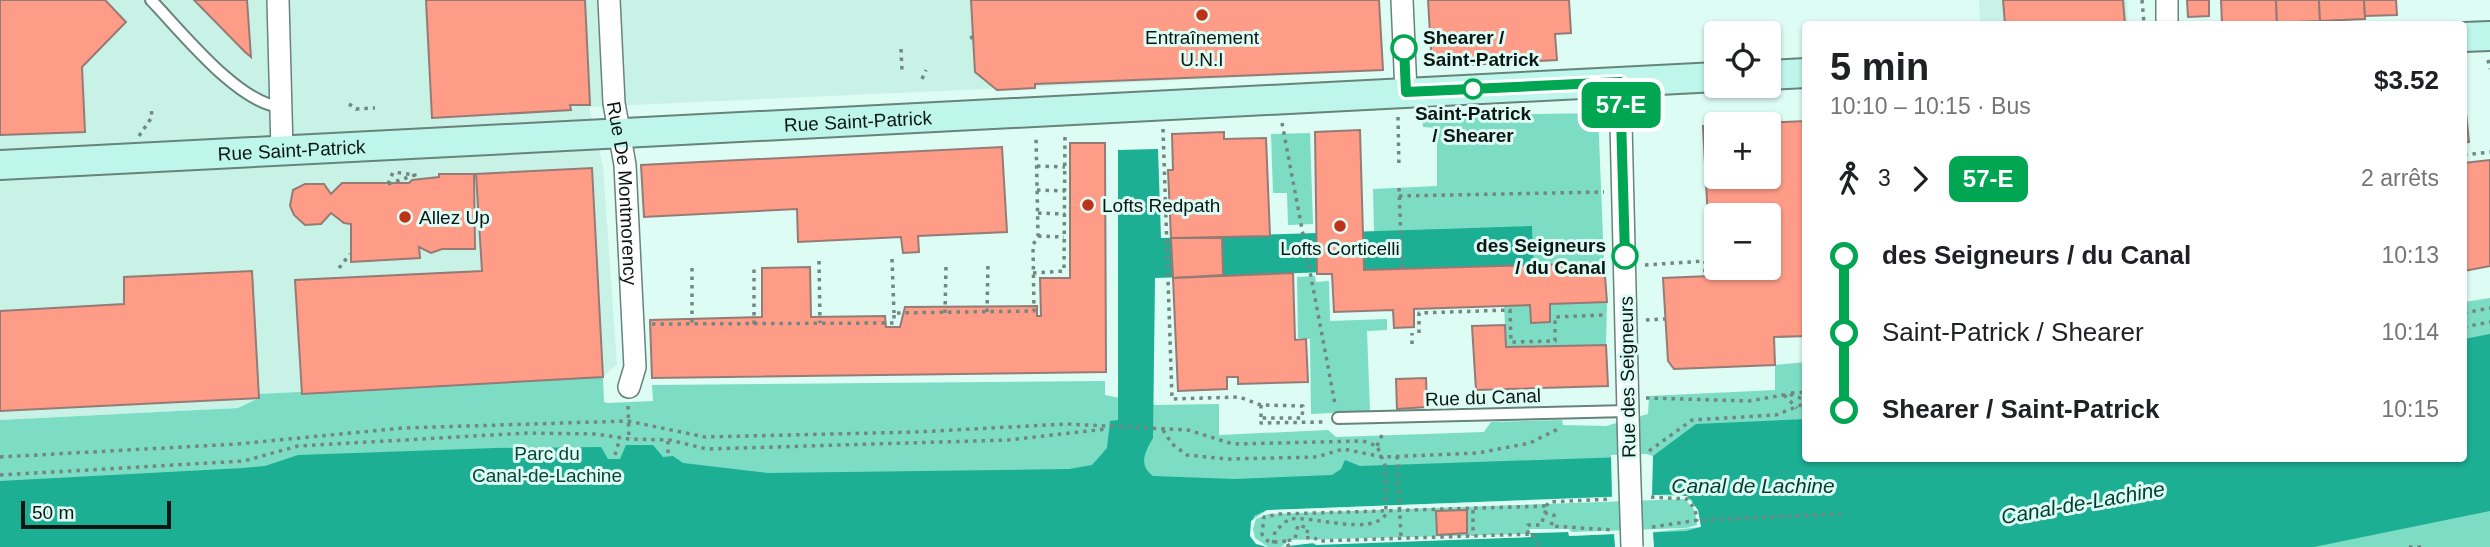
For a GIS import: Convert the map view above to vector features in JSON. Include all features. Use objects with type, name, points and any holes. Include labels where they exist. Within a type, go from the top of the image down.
[{"type":"main road","points":[[2467,38],[2489,47]]},
{"type":"main road","points":[[1781,74],[1802,73]]},
{"type":"main road","name":"Rue Saint-Patrick","points":[[0,165],[620,133],[1402,103],[1620,82],[1704,78]]},
{"type":"street","points":[[278,0],[282,150]]},
{"type":"street","name":"Rue De Montmorency","points":[[609,0],[614,103],[625,165],[635,367],[628,395]]},
{"type":"street","points":[[1402,0],[1402,103]]},
{"type":"street","points":[[2166,0],[2167,21]]},
{"type":"street","name":"Rue des Seigneurs","points":[[1620,82],[1637,405],[1638,454],[1632,547]]},
{"type":"lane","points":[[151,0],[237,89],[258,103],[282,107]]},
{"type":"lane","name":"Rue du Canal","points":[[1338,418],[1637,405]]},
{"type":"path","points":[[2142,0],[2144,21]]},
{"type":"path","points":[[2489,47],[2490,69]]},
{"type":"path","points":[[901,49],[902,71]]},
{"type":"path","points":[[922,79],[926,70]]},
{"type":"path","points":[[1399,168],[1402,103]]},
{"type":"path","points":[[349,104],[356,109],[375,108]]},
{"type":"path","points":[[141,131],[145,130],[152,117],[151,107]]},
{"type":"path","points":[[1261,405],[1261,422],[1323,422],[1338,418],[1301,235],[1282,121]]},
{"type":"path","points":[[1163,127],[1172,399],[1239,397],[1261,405],[1303,406],[1302,418],[1261,418]]},
{"type":"path","points":[[1034,273],[1065,271],[1065,131]]},
{"type":"path","points":[[894,313],[1034,311],[1033,245],[1038,236],[1036,133]]},
{"type":"path","points":[[2467,155],[2490,152]]},
{"type":"path","points":[[1037,166],[1065,167]]},
{"type":"path","points":[[393,172],[415,175],[414,178],[388,184],[393,172]]},
{"type":"path","points":[[1399,188],[1402,269]]},
{"type":"path","points":[[1037,190],[1065,191]]},
{"type":"path","points":[[1399,196],[1608,192]]},
{"type":"path","points":[[1038,213],[1065,214]]},
{"type":"path","points":[[1038,236],[1065,237]]},
{"type":"path","points":[[339,268],[350,254]]},
{"type":"path","points":[[1679,255],[1679,263]]},
{"type":"path","points":[[647,324],[894,323],[892,259]]},
{"type":"path","points":[[819,261],[820,323]]},
{"type":"path","points":[[1643,265],[1704,261]]},
{"type":"path","points":[[987,312],[988,264]]},
{"type":"path","points":[[754,265],[754,324]]},
{"type":"path","points":[[946,265],[946,313]]},
{"type":"path","points":[[692,268],[692,324]]},
{"type":"path","points":[[2467,312],[2490,308]]},
{"type":"path","points":[[1419,333],[1419,313],[1510,310],[1511,342],[1555,341],[1556,317],[1610,315]]},
{"type":"path","points":[[1644,320],[1665,319]]},
{"type":"path","points":[[2467,326],[2490,322]]},
{"type":"path","points":[[1412,333],[1412,344]]},
{"type":"path","points":[[1637,405],[1749,401],[1802,392]]},
{"type":"path","points":[[1786,394],[1802,400]]},
{"type":"path","points":[[1786,394],[1797,408]]},
{"type":"path","points":[[628,395],[629,439]]},
{"type":"path","points":[[1638,454],[1692,420],[1776,415],[1802,405]]},
{"type":"path","points":[[0,457],[237,444],[403,428],[628,421],[705,436],[916,432],[1067,424],[1188,430],[1233,444],[1363,442],[1377,446],[1385,465],[1386,510],[1383,519],[1377,523],[1331,524],[1299,516],[1278,527],[1273,545]]},
{"type":"path","points":[[0,475],[244,461],[298,446],[527,433],[596,433],[629,439],[668,439],[707,449],[1008,440],[1063,432],[1091,433],[1108,428]]},
{"type":"path","points":[[1163,430],[1177,449],[1196,457],[1317,457],[1343,449],[1383,457],[1478,453],[1530,443]]},
{"type":"path","points":[[615,455],[620,438]]},
{"type":"path","points":[[668,439],[668,453]]},
{"type":"path","points":[[1397,456],[1401,538]]},
{"type":"path","points":[[1299,516],[1294,539],[1287,544],[1273,545],[1262,534],[1264,517],[1386,510],[1546,506],[1541,525],[1528,525],[1539,547]]},
{"type":"path","points":[[1472,509],[1473,536]]},
{"type":"path","points":[[1545,513],[1554,515],[1551,526],[1614,530]]},
{"type":"path","points":[[1651,527],[1699,520],[1841,514]]},
{"type":"path","points":[[1298,525],[1308,527],[1306,538],[1314,537],[1318,541],[1531,534]]},
{"type":"path","points":[[2409,547],[2421,547]]},
{"type":"shaded area","points":[[0,0],[1375,0],[1378,71],[589,107],[603,167],[617,364],[603,377],[259,398],[238,408],[0,420]]},
{"type":"shaded area","points":[[1979,0],[2127,0],[2128,21],[1980,21]]},
{"type":"green space","points":[[1598,113],[1604,263],[1534,265],[1532,227],[1374,232],[1373,189],[1437,186],[1437,128],[1423,127],[1422,116]]},
{"type":"green space","points":[[1310,133],[1313,224],[1288,225],[1287,193],[1273,193],[1271,134]]},
{"type":"green space","points":[[1315,276],[1316,282],[1329,281],[1330,321],[1387,319],[1387,330],[1367,331],[1370,411],[1311,414],[1310,339],[1298,338],[1297,277]]},
{"type":"green space","name":"Canal de Lachine","points":[[2490,298],[2490,547],[0,547],[0,420],[238,408],[259,398],[259,394],[603,377],[604,402],[608,403],[653,401],[652,385],[1105,381],[1105,395],[1155,405],[1219,404],[1219,435],[1328,430],[1336,437],[1484,432],[1491,422],[1562,420],[1563,425],[1606,426],[1648,414],[1649,396],[1775,390],[1775,365],[1802,362],[1802,462],[2467,462],[2467,302]]},
{"type":"green space","points":[[1607,302],[1606,345],[1506,347],[1504,306],[1530,305],[1531,322],[1549,322],[1550,304]]},
{"type":"water","name":"Canal de Lachine","points":[[1158,149],[1161,238],[1532,226],[1534,265],[1155,278],[1153,438],[1144,458],[1148,472],[1153,476],[1234,479],[1332,475],[1341,469],[1345,460],[1360,466],[1653,456],[1696,424],[1802,419],[1802,462],[2467,462],[2467,338],[2490,334],[2490,511],[2314,547],[1285,547],[1290,544],[1531,537],[1530,533],[1569,532],[1569,536],[1686,531],[1700,527],[1692,500],[1680,494],[1267,510],[1254,516],[1250,536],[1265,547],[0,547],[0,481],[243,468],[265,466],[298,455],[601,447],[608,459],[620,459],[626,445],[653,445],[663,457],[673,456],[683,463],[768,473],[1069,469],[1092,465],[1107,448],[1110,421],[1118,420],[1118,150]]},
{"type":"pier","points":[[1611,455],[1653,456],[1652,495],[1687,496],[1698,510],[1701,527],[1653,532],[1654,547],[1615,547],[1614,534],[1569,536],[1568,532],[1530,533],[1531,537],[1313,543],[1281,547],[1290,540],[1527,534],[1530,529],[1569,529],[1572,532],[1686,528],[1697,525],[1695,511],[1685,499],[1268,514],[1256,519],[1253,529],[1255,538],[1268,547],[1256,544],[1250,536],[1251,521],[1267,510],[1612,497]]},
{"type":"building","points":[[0,0],[105,0],[126,22],[82,67],[85,132],[0,135]]},
{"type":"building","points":[[194,0],[247,0],[251,57],[245,52]]},
{"type":"building","points":[[426,0],[585,0],[590,105],[570,105],[571,110],[432,118]]},
{"type":"building","points":[[971,0],[1379,0],[1383,70],[1035,84],[1035,88],[997,90],[975,72]]},
{"type":"building","points":[[1428,0],[1569,0],[1571,33],[1555,34],[1557,60],[1432,67]]},
{"type":"building","points":[[2003,0],[2123,0],[2125,21],[2005,21]]},
{"type":"building","points":[[2187,0],[2209,0],[2209,16],[2188,17]]},
{"type":"building","points":[[2221,0],[2276,0],[2277,21],[2222,21]]},
{"type":"building","points":[[2276,0],[2319,0],[2320,21],[2277,21]]},
{"type":"building","points":[[2319,0],[2364,0],[2365,19],[2320,21]]},
{"type":"building","points":[[2364,0],[2396,0],[2397,15],[2365,16]]},
{"type":"building","points":[[1802,121],[1802,336],[1774,337],[1775,365],[1674,369],[1668,361],[1663,278],[1704,276],[1704,280],[1781,280],[1781,203],[1707,203],[1706,189],[1781,189],[1781,122]]},
{"type":"building","name":"Lofts Corticelli","points":[[1360,130],[1364,270],[1604,263],[1607,302],[1550,304],[1550,322],[1531,323],[1530,305],[1414,309],[1414,327],[1394,328],[1393,310],[1334,312],[1332,274],[1317,274],[1315,132]]},
{"type":"building","points":[[1224,132],[1224,139],[1266,138],[1270,236],[1171,238],[1168,170],[1173,170],[1172,134]]},
{"type":"building","name":"Lofts Redpath","points":[[1070,143],[1105,143],[1106,372],[652,378],[650,320],[762,317],[762,268],[810,267],[811,317],[885,316],[886,327],[900,327],[905,307],[1037,306],[1037,316],[1041,316],[1040,278],[1070,278]]},
{"type":"building","points":[[1002,147],[1007,232],[918,236],[919,252],[903,253],[901,237],[798,242],[797,209],[644,217],[641,165]]},
{"type":"building","points":[[2490,160],[2490,266],[2467,270],[2467,163]]},
{"type":"building","points":[[592,168],[603,377],[302,394],[295,280],[482,271],[476,174]]},
{"type":"building","name":"Allez Up","points":[[439,174],[474,174],[475,249],[442,249],[431,253],[419,247],[420,258],[351,262],[351,224],[344,223],[331,213],[321,224],[305,225],[294,215],[290,206],[293,190],[305,184],[324,184],[331,194],[342,183],[409,183],[412,180],[439,177]]},
{"type":"building","points":[[1171,238],[1222,238],[1223,275],[1173,278]]},
{"type":"building","points":[[252,271],[259,398],[0,411],[0,311],[124,304],[124,277]]},
{"type":"building","points":[[1293,273],[1295,340],[1306,339],[1308,382],[1238,384],[1238,377],[1227,377],[1227,389],[1178,391],[1173,278]]},
{"type":"building","points":[[1505,325],[1506,347],[1606,345],[1608,386],[1476,390],[1472,326]]},
{"type":"building","points":[[1426,378],[1427,407],[1397,409],[1396,379]]},
{"type":"building","points":[[1467,510],[1467,533],[1437,535],[1436,511]]},
{"type":"bus line","name":"57-E","points":[[1404,48],[1406,92],[1620,82],[1625,256]]},
{"type":"place","name":"Entraînement U.N.I","points":[[1202,15]]},
{"type":"place","name":"Shearer / Saint-Patrick","points":[[1404,48]]},
{"type":"place","name":"Saint-Patrick / Shearer","points":[[1473,89]]},
{"type":"place","name":"Lofts Redpath","points":[[1088,205]]},
{"type":"place","name":"Allez Up","points":[[405,217]]},
{"type":"place","name":"Lofts Corticelli","points":[[1340,226]]},
{"type":"place","name":"des Seigneurs / du Canal","points":[[1625,256]]},
{"type":"park label","name":"Parc du Canal-de-Lachine","points":[[547,464]]},
{"type":"water label","name":"Canal-de-Lachine","points":[[2083,503]]}]
